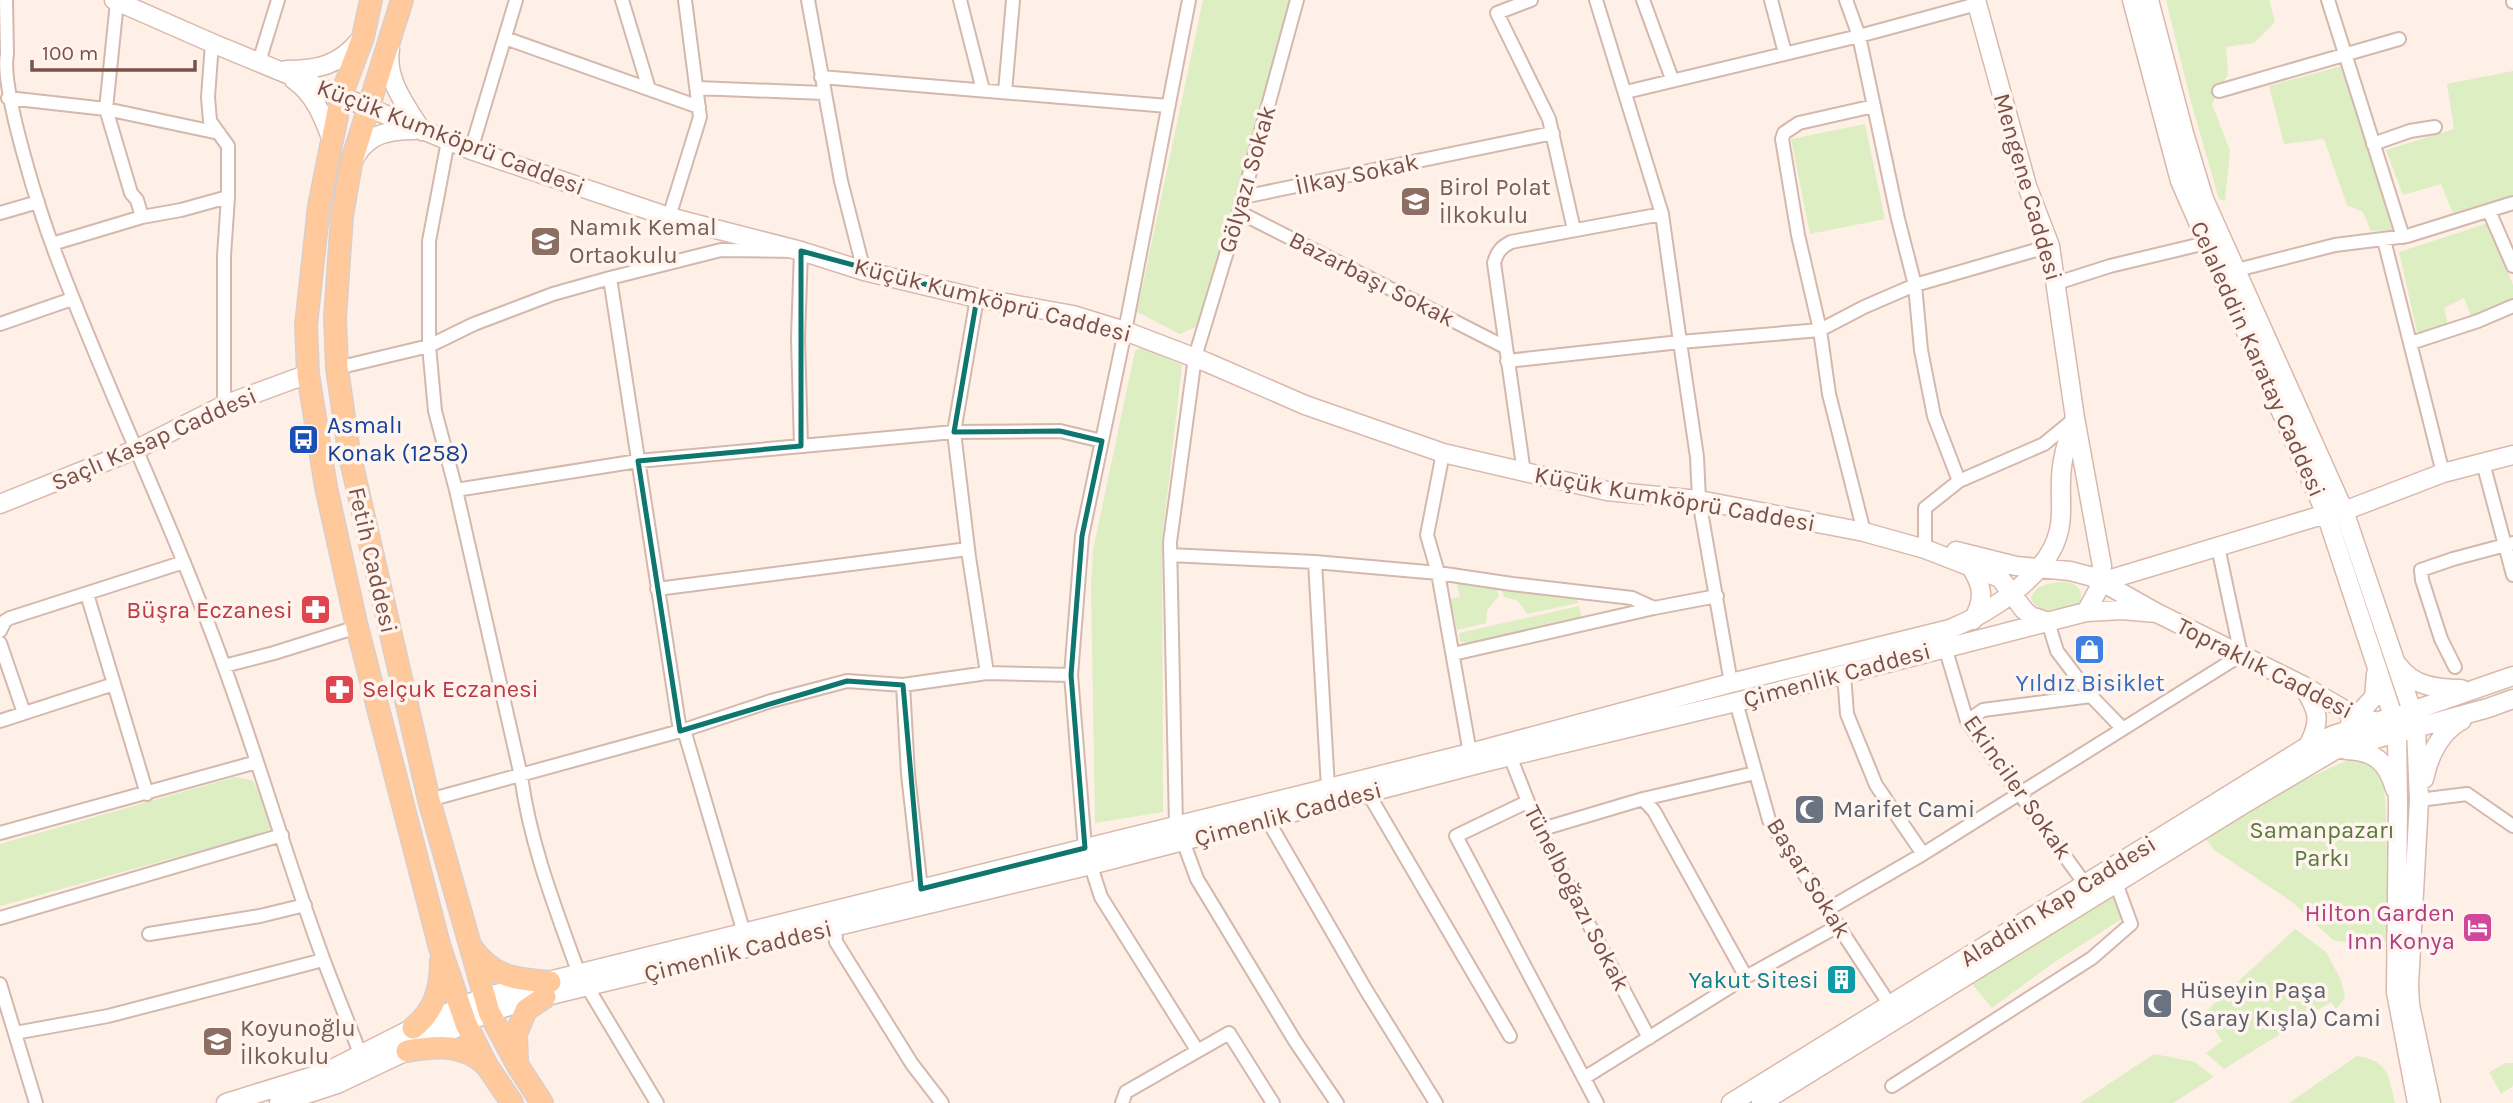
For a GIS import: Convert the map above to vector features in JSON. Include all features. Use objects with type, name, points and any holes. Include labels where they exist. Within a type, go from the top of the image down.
[{"type":"main road","name":"Fetih Caddesi","points":[[371,0],[363,37],[341,96],[319,206],[306,325],[308,374],[326,487],[357,626],[440,948],[462,1015],[487,1066],[512,1103]]},
{"type":"main road","name":"Fetih Caddesi","points":[[402,0],[351,164],[342,216],[335,318],[337,368],[349,452],[429,800],[486,1004],[517,1066],[542,1103]]},
{"type":"main road","points":[[467,936],[481,961],[494,971],[548,989],[526,1010],[516,1034],[517,1066]]},
{"type":"main road","points":[[413,1028],[424,1020],[436,999],[440,977],[440,948]]},
{"type":"main road","points":[[407,1051],[457,1048],[478,1057],[487,1066]]},
{"type":"street","points":[[6,0],[7,54],[2,58],[8,98],[20,148],[52,244],[72,299],[184,562],[224,666],[323,960],[361,1055]]},
{"type":"street","name":"Küçük Kumköprü Caddesi","points":[[98,0],[116,1],[471,150],[669,217],[801,251],[864,271],[977,298],[1073,315],[1195,357],[1305,405],[1443,453],[1607,491],[1699,500],[1864,532],[1925,549],[2000,578],[2024,610],[2031,616],[2048,622]]},
{"type":"street","points":[[259,62],[278,0]]},
{"type":"street","points":[[471,150],[516,0]]},
{"type":"street","points":[[622,0],[649,89]]},
{"type":"street","points":[[669,217],[700,117],[685,0]]},
{"type":"street","points":[[808,0],[841,181],[864,271]]},
{"type":"street","points":[[960,0],[983,90]]},
{"type":"street","points":[[1006,92],[1013,0]]},
{"type":"street","points":[[1189,0],[1082,536],[1071,675],[1088,857],[1101,897],[1197,1050]]},
{"type":"street","name":"Gölyazı Sokak","points":[[1297,0],[1239,212],[1195,357],[1170,542],[1180,833],[1196,879],[1295,1041],[1337,1103]]},
{"type":"street","points":[[1531,0],[1497,13],[1544,104],[1574,230]]},
{"type":"street","points":[[1596,0],[1662,214],[1697,457],[1699,500],[1731,683]]},
{"type":"street","points":[[1643,0],[1672,79]]},
{"type":"street","points":[[1771,0],[1785,53]]},
{"type":"street","points":[[1846,0],[1859,36],[1898,219],[1915,285],[1921,350],[1934,416],[1959,481]]},
{"type":"street","name":"Celaleddin Karatay Caddesi","points":[[2132,0],[2180,181],[2206,243],[2335,512]]},
{"type":"street","name":"Celaleddin Karatay Caddesi","points":[[2150,0],[2204,199],[2237,270],[2335,512],[2386,661],[2414,720],[2419,800],[2409,985],[2413,1018],[2431,1103]]},
{"type":"street","points":[[2328,0],[2403,237]]},
{"type":"street","points":[[116,1],[106,109],[131,193],[137,200],[142,217]]},
{"type":"street","points":[[1626,92],[1859,36],[1977,2]]},
{"type":"street","name":"Mengene Caddesi","points":[[1977,2],[2026,186],[2050,246],[2057,283],[2075,418],[2100,551],[2101,582],[2094,602],[2086,612]]},
{"type":"street","points":[[393,27],[387,62],[394,84],[422,131]]},
{"type":"street","points":[[279,70],[326,66],[347,56],[363,37]]},
{"type":"street","points":[[505,38],[699,107]]},
{"type":"street","points":[[2219,91],[2399,39]]},
{"type":"street","points":[[212,43],[208,97],[210,121],[228,146],[224,256],[225,405]]},
{"type":"street","points":[[279,70],[300,84],[315,102],[324,116],[331,138]]},
{"type":"street","points":[[821,77],[1168,106]]},
{"type":"street","points":[[697,88],[824,93]]},
{"type":"street","points":[[8,98],[106,109],[219,133]]},
{"type":"street","points":[[1864,532],[1829,394],[1821,331],[1798,235],[1782,139],[1784,133],[1799,123],[1874,106]]},
{"type":"street","points":[[2373,144],[2410,131],[2435,127]]},
{"type":"street","points":[[351,164],[361,147],[377,135],[396,130],[422,131]]},
{"type":"street","name":"İlkay Sokak","points":[[1243,197],[1553,133]]},
{"type":"street","points":[[448,141],[429,241],[429,346],[435,411],[456,490],[522,776],[524,795],[546,881],[583,981],[657,1103]]},
{"type":"street","points":[[52,244],[142,217],[228,197]]},
{"type":"street","points":[[0,213],[38,202]]},
{"type":"street","points":[[2237,270],[2334,245],[2403,237],[2513,203]]},
{"type":"street","points":[[2489,211],[2513,266]]},
{"type":"street","name":"Bazarbaşı Sokak","points":[[1239,212],[1505,347]]},
{"type":"street","points":[[1524,473],[1494,263],[1497,253],[1511,242],[1662,214]]},
{"type":"street","points":[[2384,240],[2443,473]]},
{"type":"street","points":[[2057,283],[2110,266],[2206,243]]},
{"type":"street","points":[[1507,361],[1680,342],[1821,331],[1864,307],[1915,285],[2050,246]]},
{"type":"street","points":[[337,368],[429,346],[496,315],[553,294],[721,250],[801,251],[797,338],[801,446]]},
{"type":"street","points":[[610,278],[657,589],[682,731],[744,933]]},
{"type":"street","points":[[977,298],[954,432],[987,673]]},
{"type":"street","points":[[0,324],[72,299]]},
{"type":"street","points":[[2411,343],[2478,321],[2513,306]]},
{"type":"street","name":"Saçlı Kasap Caddesi","points":[[0,504],[136,449],[225,405],[308,374]]},
{"type":"street","points":[[1925,549],[1925,508],[1959,481],[2035,449],[2054,437],[2075,418]]},
{"type":"street","name":"Mengene Caddesi","points":[[2038,569],[2055,544],[2059,530],[2062,462],[2075,418]]},
{"type":"street","points":[[456,490],[638,460],[954,432],[1060,431],[1102,441]]},
{"type":"street","points":[[1443,453],[1427,535],[1438,573],[1470,753]]},
{"type":"street","points":[[2101,582],[2335,512],[2443,473],[2513,455]]},
{"type":"street","points":[[2483,463],[2508,544],[2513,575]]},
{"type":"street","points":[[2455,667],[2441,639],[2421,570],[2508,544]]},
{"type":"street","points":[[1828,909],[1923,854],[2241,655],[2218,547]]},
{"type":"street","points":[[657,589],[968,549]]},
{"type":"street","name":"Küçük Kumköprü Caddesi","points":[[1925,549],[1961,552],[2038,569],[2082,573],[2101,582]]},
{"type":"street","points":[[1170,555],[1315,562],[1438,573],[1632,597],[1654,608]]},
{"type":"street","points":[[0,631],[5,621],[10,618],[184,562]]},
{"type":"street","points":[[1315,562],[1328,788]]},
{"type":"street","points":[[1970,566],[1982,590],[1980,608],[1973,620]]},
{"type":"street","points":[[2151,568],[2144,579],[2143,590],[2148,603],[2157,612]]},
{"type":"street","name":"Çimenlik Caddesi","points":[[462,1015],[486,1004],[548,989],[835,927],[1180,833],[1328,788],[1950,629],[1973,620],[2012,593],[2038,569]]},
{"type":"street","name":"Topraklık Caddesi","points":[[2101,582],[2366,719]]},
{"type":"street","points":[[87,594],[147,794]]},
{"type":"street","points":[[1453,654],[1717,596]]},
{"type":"street","name":"Çimenlik Caddesi","points":[[1180,833],[1267,819],[2086,612]]},
{"type":"street","name":"Topraklık Caddesi","points":[[2086,612],[2157,612]]},
{"type":"street","points":[[2048,622],[2057,651],[2091,696],[2122,728]]},
{"type":"street","points":[[224,666],[357,626]]},
{"type":"street","points":[[0,643],[24,713]]},
{"type":"street","name":"Ekinciler Sokak","points":[[1945,647],[1968,721],[2085,884]]},
{"type":"street","points":[[2366,719],[2386,661],[2425,685],[2439,688],[2474,688]]},
{"type":"street","name":"Celaleddin Karatay Caddesi","points":[[2386,661],[2395,724],[2399,805],[2396,992],[2417,1103]]},
{"type":"street","points":[[429,800],[682,731],[771,701],[847,681],[903,685],[987,673],[1071,675]]},
{"type":"street","points":[[1844,674],[1847,714],[1876,785],[1923,854]]},
{"type":"street","points":[[2414,720],[2474,688],[2513,676]]},
{"type":"street","points":[[0,721],[114,684]]},
{"type":"street","points":[[903,685],[908,774],[921,889]]},
{"type":"street","points":[[2302,685],[2317,714],[2318,728],[2308,746]]},
{"type":"street","points":[[1968,721],[1983,710],[2091,696]]},
{"type":"street","points":[[2513,699],[2451,726],[2443,735],[2426,767],[2419,800],[2467,794],[2513,826]]},
{"type":"street","name":"Başar Sokak","points":[[1736,702],[1769,820],[1894,1012]]},
{"type":"street","points":[[2395,724],[2488,708]]},
{"type":"street","name":"Aladdin Kap Caddesi","points":[[1731,1103],[2116,883],[2242,804],[2366,719],[2395,724]]},
{"type":"street","name":"Aladdin Kap Caddesi","points":[[1761,1103],[2085,884],[2308,746],[2335,742],[2395,724]]},
{"type":"street","points":[[2335,742],[2362,751],[2384,764],[2391,776],[2399,805]]},
{"type":"street","name":"Tünelboğazı Sokak","points":[[1510,756],[1539,830],[1649,1038]]},
{"type":"street","points":[[0,833],[257,762]]},
{"type":"street","points":[[1539,830],[1643,799],[1755,773]]},
{"type":"street","points":[[1368,793],[1510,1036]]},
{"type":"street","points":[[1643,799],[1654,811],[1746,977]]},
{"type":"street","points":[[1527,802],[1456,836],[1597,1103]]},
{"type":"street","points":[[1267,819],[1366,990],[1437,1103]]},
{"type":"street","points":[[0,918],[282,835]]},
{"type":"street","name":"Çimenlik Caddesi","points":[[583,981],[744,933],[921,889],[1088,857]]},
{"type":"street","points":[[1892,1086],[2092,958],[2131,923],[2116,883]]},
{"type":"street","points":[[149,934],[260,916],[305,905]]},
{"type":"street","points":[[1584,1078],[1746,977],[1838,926]]},
{"type":"street","points":[[835,927],[836,942],[912,1064],[942,1103]]},
{"type":"street","points":[[15,1033],[108,1016],[323,960]]},
{"type":"street","points":[[0,984],[36,1103]]},
{"type":"street","points":[[226,1103],[310,1078],[413,1028],[462,1015]]},
{"type":"street","points":[[279,1103],[321,1090],[407,1051],[462,1015]]},
{"type":"street","points":[[1122,1103],[1126,1092],[1229,1033],[1273,1103]]},
{"type":"highlighted area","points":[[801,251],[977,298],[954,432],[1060,431],[1102,441],[1082,536],[1071,675],[1085,848],[921,889],[903,685],[847,681],[680,731],[638,461],[801,446]]},
{"type":"green space","points":[[1203,0],[1291,0],[1200,325],[1180,334],[1137,312]]},
{"type":"green space","points":[[2166,0],[2269,0],[2275,22],[2254,43],[2226,47],[2228,74],[2212,104],[2230,151],[2225,201],[2219,199]]},
{"type":"green space","points":[[2342,66],[2393,230],[2371,231],[2363,212],[2347,205],[2324,139],[2284,144],[2269,86]]},
{"type":"green space","points":[[2513,71],[2513,195],[2453,213],[2441,184],[2403,195],[2386,150],[2454,129],[2447,84]]},
{"type":"green space","points":[[1865,124],[1885,219],[1810,234],[1791,139]]},
{"type":"green space","points":[[2488,223],[2513,285],[2513,300],[2471,316],[2464,298],[2444,308],[2448,324],[2418,336],[2399,252]]},
{"type":"green space","points":[[1142,347],[1182,365],[1162,541],[1163,812],[1095,823],[1091,587],[1093,550],[1135,351]]},
{"type":"green space","points":[[1456,581],[1496,586],[1499,596],[1487,610],[1486,623],[1457,630],[1450,599],[1460,597]]},
{"type":"green space","points":[[2062,582],[2071,583],[2081,593],[2080,602],[2075,606],[2047,610],[2031,599],[2039,588]]},
{"type":"green space","points":[[1500,587],[1577,597],[1578,603],[1527,614],[1518,601],[1504,597]]},
{"type":"green space","points":[[1579,606],[1582,618],[1468,644],[1460,641],[1459,633]]},
{"type":"green space","name":"Samanpazarı Parkı","points":[[2361,754],[2382,768],[2386,811],[2388,940],[2374,946],[2333,940],[2291,901],[2214,850],[2204,836],[2296,784]]},
{"type":"green space","points":[[235,777],[252,780],[267,809],[270,829],[0,906],[0,844]]},
{"type":"green space","points":[[2111,887],[2128,915],[2053,963],[1992,1008],[1973,985],[2014,948]]},
{"type":"green space","points":[[2295,929],[2326,952],[2341,980],[2345,998],[2336,1009],[2331,1002],[2224,1069],[2206,1053],[2222,1041],[2210,1021],[2199,1018]]},
{"type":"green space","points":[[2154,1054],[2195,1062],[2214,1077],[2173,1103],[2080,1103]]},
{"type":"green space","points":[[2357,1056],[2368,1058],[2381,1066],[2388,1077],[2395,1103],[2289,1103]]},
{"type":"green space","points":[[2506,1063],[2513,1063],[2513,1086],[2501,1094],[2489,1072]]},
{"type":"place","name":"Birol Polat İlkokulu","points":[[1416,201]]},
{"type":"place","name":"Namık Kemal Ortaokulu","points":[[546,241]]},
{"type":"place","name":"Asmalı Konak (1258)","points":[[304,439]]},
{"type":"place","name":"Büşra Eczanesi","points":[[316,610]]},
{"type":"place","name":"Yıldız Bisiklet","points":[[2090,649]]},
{"type":"place","name":"Selçuk Eczanesi","points":[[339,689]]},
{"type":"place","name":"Marifet Cami","points":[[1810,809]]},
{"type":"place","name":"Hilton Garden Inn Konya","points":[[2478,927]]},
{"type":"place","name":"Yakut Sitesi","points":[[1842,980]]},
{"type":"place","name":"Hüseyin Paşa (Saray Kışla) Cami","points":[[2157,1004]]},
{"type":"place","name":"Koyunoğlu İlkokulu","points":[[217,1042]]}]
